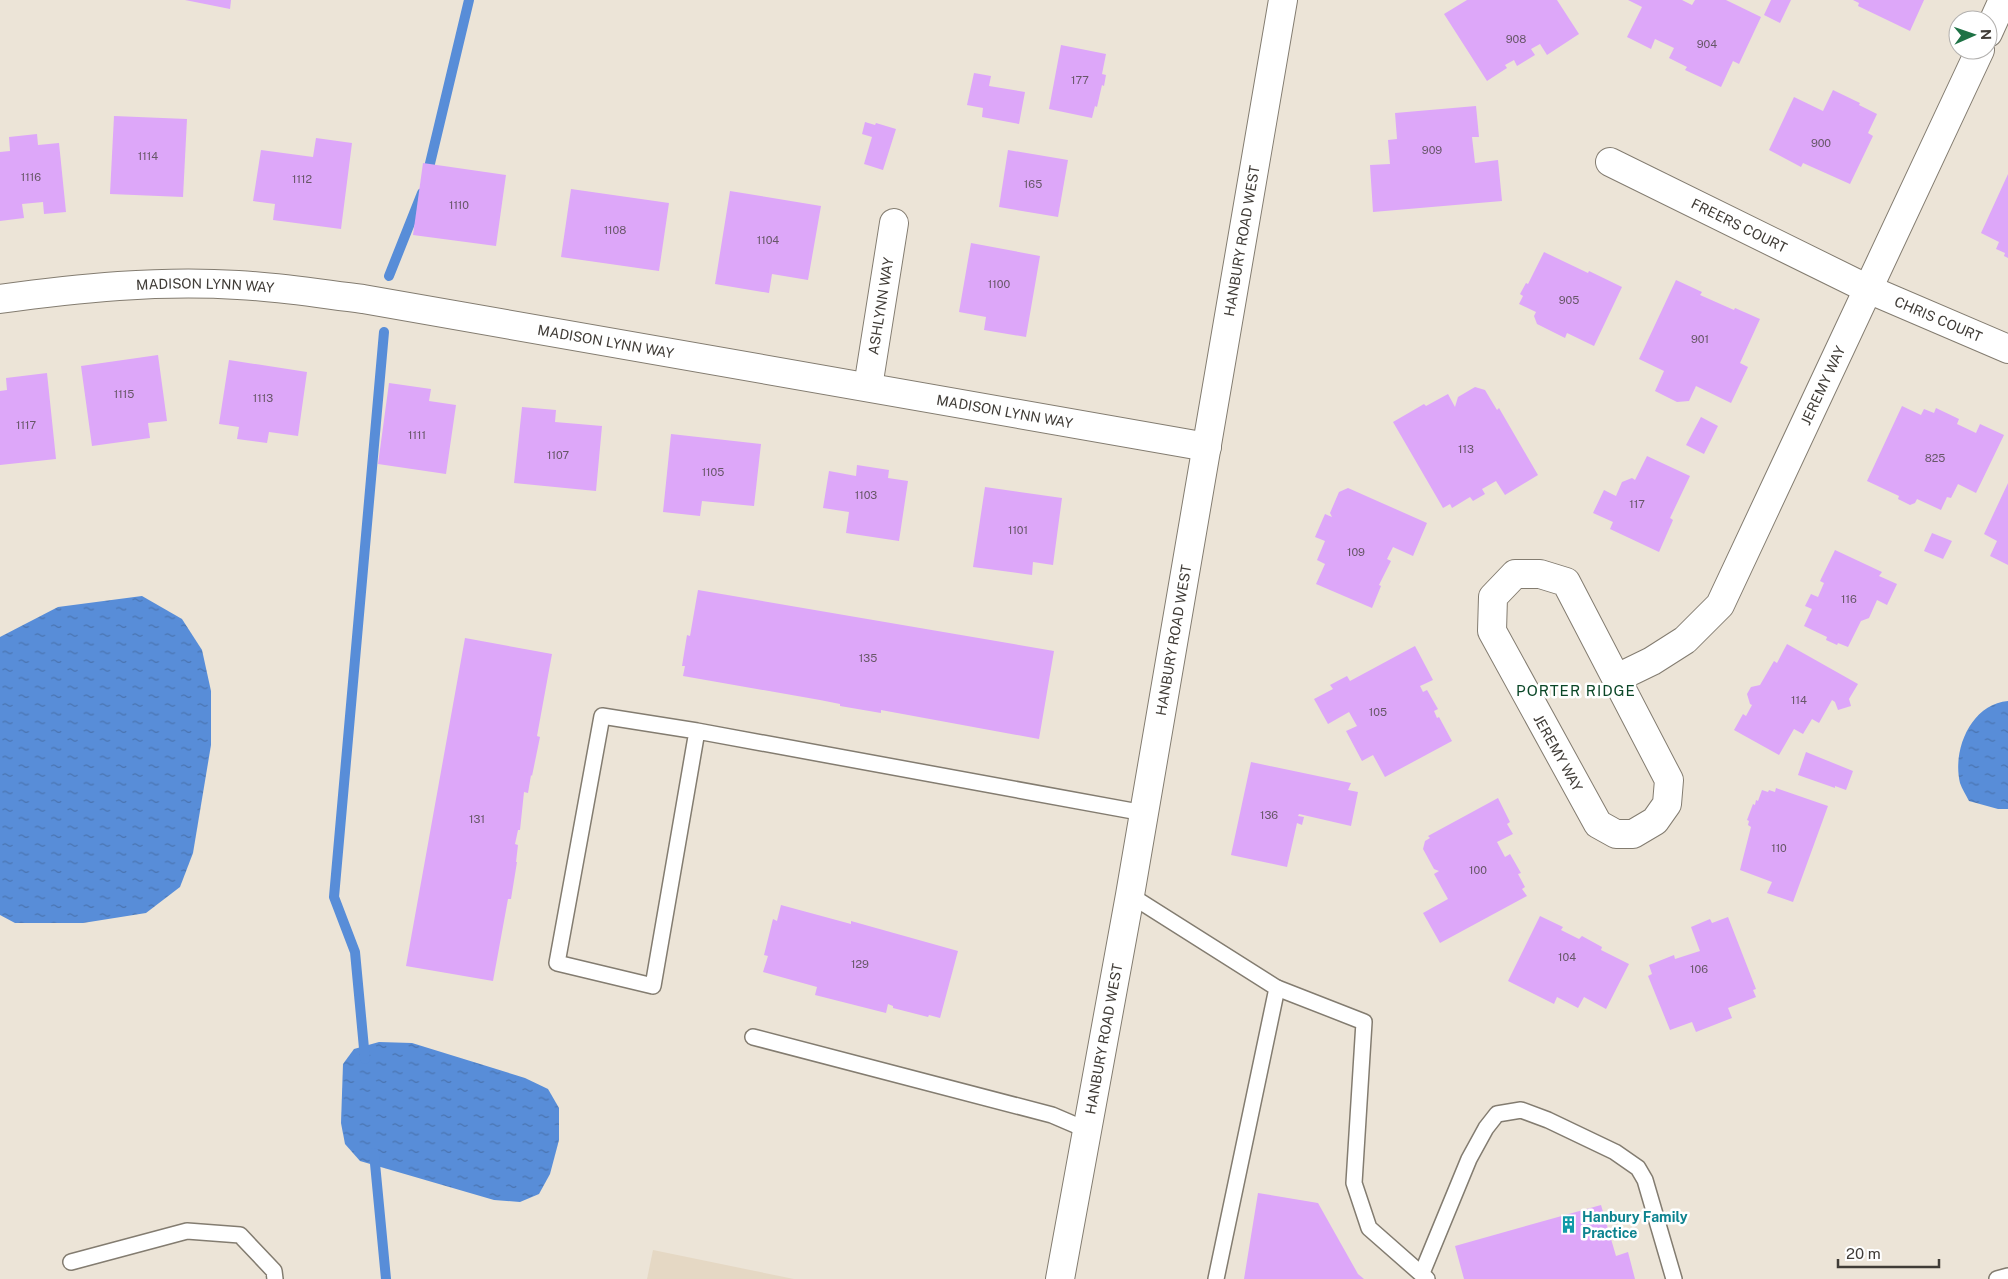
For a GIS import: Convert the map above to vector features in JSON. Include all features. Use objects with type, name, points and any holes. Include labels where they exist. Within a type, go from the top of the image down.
[{"type":"street","name":"HANBURY ROAD WEST","points":[[1060,1279],[1130,895],[1283,0]]},
{"type":"street","points":[[1998,12],[2004,0]]},
{"type":"street","name":"JEREMY WAY","points":[[1617,678],[1685,640],[1720,606],[1975,60]]},
{"type":"street","name":"FREERS COURT","points":[[1610,162],[1868,289]]},
{"type":"street","name":"ASHLYNN WAY","points":[[868,388],[894,223]]},
{"type":"street","name":"MADISON LYNN WAY","points":[[0,299],[47,292],[141,285],[238,285],[363,299],[1207,446]]},
{"type":"street","name":"CHRIS COURT","points":[[1868,289],[2008,348]]},
{"type":"street","name":"JEREMY WAY","points":[[1515,574],[1540,574],[1566,582],[1617,678],[1669,780],[1667,804],[1656,821],[1633,834],[1616,834],[1598,824],[1492,631],[1493,598],[1515,574]]},
{"type":"lane","points":[[697,731],[653,986],[557,963],[602,716],[697,731],[1144,813]]},
{"type":"lane","points":[[1130,895],[1277,988],[1364,1022],[1354,1183],[1370,1228],[1424,1276],[1469,1159],[1486,1128],[1497,1114],[1509,1110],[1521,1110],[1548,1120],[1615,1152],[1638,1168],[1645,1180],[1674,1279]]},
{"type":"lane","points":[[1216,1279],[1277,988]]},
{"type":"lane","points":[[753,1037],[1052,1115],[1087,1130]]},
{"type":"lane","points":[[71,1262],[186,1231],[240,1235],[274,1270],[275,1279]]},
{"type":"lane","points":[[1997,1279],[2008,1276]]},
{"type":"shaded area","points":[[653,1250],[794,1279],[647,1279]]},
{"type":"water","points":[[142,596],[182,619],[202,650],[211,691],[211,745],[193,853],[180,887],[146,913],[83,923],[15,923],[0,915],[0,637],[58,607]]},
{"type":"water","points":[[2008,701],[2008,809],[1998,809],[1969,801],[1960,783],[1959,757],[1962,743],[1974,720],[1984,710],[1995,704]]},
{"type":"water","points":[[379,1042],[412,1043],[525,1078],[548,1089],[559,1108],[559,1140],[550,1174],[539,1194],[520,1202],[494,1200],[360,1161],[345,1144],[341,1123],[343,1064],[354,1049]]},
{"type":"building","points":[[185,0],[231,0],[230,9]]},
{"type":"building","points":[[1467,0],[1557,0],[1579,34],[1547,55],[1540,44],[1531,49],[1535,55],[1517,66],[1514,60],[1505,65],[1507,68],[1487,81],[1444,14]]},
{"type":"building","points":[[1628,0],[1682,0],[1692,5],[1695,0],[1726,0],[1761,17],[1739,64],[1733,61],[1721,87],[1685,70],[1687,67],[1669,58],[1674,48],[1655,39],[1651,49],[1627,37],[1642,7]]},
{"type":"building","points":[[1771,0],[1791,0],[1780,23],[1764,15]]},
{"type":"building","points":[[1853,0],[1924,0],[1910,31],[1858,6],[1859,3]]},
{"type":"building","points":[[1061,45],[1106,54],[1102,74],[1106,75],[1104,86],[1102,85],[1097,107],[1095,106],[1092,118],[1049,109]]},
{"type":"building","points":[[974,73],[991,76],[989,86],[1025,92],[1019,124],[982,117],[983,108],[967,105]]},
{"type":"building","points":[[1833,90],[1860,103],[1859,105],[1877,114],[1868,133],[1873,136],[1850,184],[1803,163],[1801,167],[1769,150],[1794,97],[1823,111]]},
{"type":"building","points":[[1476,106],[1479,137],[1472,137],[1475,163],[1498,160],[1502,201],[1373,212],[1370,165],[1390,164],[1388,140],[1397,139],[1395,113]]},
{"type":"building","points":[[114,116],[187,119],[183,197],[110,194]]},
{"type":"building","points":[[865,122],[896,129],[883,170],[864,164],[872,137],[862,134]]},
{"type":"building","points":[[37,134],[38,145],[59,143],[66,212],[44,214],[43,202],[22,204],[24,218],[0,221],[0,152],[10,151],[9,137]]},
{"type":"building","points":[[316,138],[352,143],[341,229],[273,220],[275,204],[253,201],[261,150],[313,157]]},
{"type":"building","points":[[1008,150],[1068,160],[1058,217],[999,207]]},
{"type":"building","points":[[423,163],[506,175],[496,246],[413,235]]},
{"type":"building","points":[[2008,174],[2008,258],[2004,256],[2005,253],[1996,249],[1999,242],[1981,233]]},
{"type":"building","points":[[571,189],[669,203],[659,271],[561,257]]},
{"type":"building","points":[[730,191],[821,206],[808,280],[772,274],[769,293],[715,284]]},
{"type":"building","points":[[971,243],[1040,256],[1026,337],[984,330],[986,317],[959,312]]},
{"type":"building","points":[[1544,252],[1622,287],[1594,346],[1567,333],[1565,338],[1537,324],[1534,316],[1536,312],[1519,304],[1523,296],[1520,294],[1526,283],[1528,284]]},
{"type":"building","points":[[1676,280],[1702,292],[1700,295],[1760,319],[1740,363],[1748,367],[1731,403],[1696,386],[1689,401],[1677,402],[1655,391],[1664,371],[1639,359]]},
{"type":"building","points":[[158,355],[167,421],[148,423],[150,438],[92,446],[81,366]]},
{"type":"building","points":[[229,360],[307,372],[298,436],[269,432],[267,443],[237,439],[239,427],[219,424]]},
{"type":"building","points":[[47,373],[56,459],[0,465],[0,391],[7,390],[6,378]]},
{"type":"building","points":[[389,383],[431,389],[429,401],[456,405],[446,474],[378,464]]},
{"type":"building","points":[[1475,387],[1485,390],[1497,410],[1499,408],[1538,475],[1505,495],[1496,481],[1482,489],[1485,494],[1473,501],[1470,497],[1452,508],[1450,504],[1443,508],[1393,422],[1424,404],[1426,406],[1448,394],[1455,407],[1458,397]]},
{"type":"building","points":[[1902,406],[1921,415],[1924,409],[1934,413],[1936,408],[1959,419],[1957,424],[1976,433],[1980,424],[2004,435],[1976,493],[1958,484],[1951,498],[1947,497],[1941,510],[1917,499],[1915,503],[1910,505],[1898,499],[1899,496],[1867,481]]},
{"type":"building","points":[[522,407],[556,410],[555,422],[602,426],[596,491],[514,483]]},
{"type":"building","points":[[1701,417],[1718,426],[1704,454],[1686,445]]},
{"type":"building","points":[[671,434],[761,444],[754,506],[702,501],[700,516],[663,512]]},
{"type":"building","points":[[1647,456],[1690,476],[1670,518],[1673,520],[1659,552],[1610,529],[1613,522],[1593,513],[1604,490],[1616,496],[1622,482],[1632,478],[1635,480]]},
{"type":"building","points":[[857,465],[889,470],[888,478],[908,481],[899,541],[846,533],[849,512],[823,508],[829,471],[856,476]]},
{"type":"building","points":[[2008,483],[2008,565],[1990,556],[1997,541],[1984,534]]},
{"type":"building","points":[[985,487],[1062,498],[1053,565],[1033,562],[1032,575],[973,567]]},
{"type":"building","points":[[1348,488],[1427,523],[1413,556],[1393,547],[1387,559],[1391,561],[1379,585],[1381,586],[1372,608],[1316,584],[1325,564],[1317,560],[1325,541],[1315,537],[1325,514],[1332,517],[1330,513],[1339,492]]},
{"type":"building","points":[[1932,533],[1952,541],[1943,559],[1924,551]]},
{"type":"building","points":[[1835,550],[1882,572],[1879,576],[1897,584],[1887,605],[1877,600],[1869,618],[1861,621],[1848,647],[1826,640],[1827,637],[1804,626],[1812,609],[1805,606],[1811,594],[1818,597],[1824,583],[1820,581]]},
{"type":"building","points":[[698,590],[1054,651],[1039,739],[881,710],[881,713],[840,706],[840,704],[820,700],[683,676],[685,666],[682,666],[687,635],[690,636]]},
{"type":"building","points":[[465,638],[552,654],[537,736],[540,737],[528,793],[524,792],[520,830],[518,830],[515,844],[518,845],[517,862],[511,899],[508,899],[493,981],[406,966]]},
{"type":"building","points":[[1787,644],[1858,684],[1849,699],[1851,706],[1838,710],[1835,702],[1832,700],[1819,723],[1812,719],[1803,734],[1794,729],[1779,755],[1734,730],[1743,714],[1746,716],[1752,705],[1747,694],[1751,687],[1760,685],[1774,661],[1777,663]]},
{"type":"building","points":[[1415,646],[1433,680],[1420,686],[1423,692],[1427,690],[1438,709],[1434,711],[1437,718],[1439,717],[1452,741],[1385,777],[1373,755],[1362,761],[1346,731],[1357,726],[1349,712],[1328,724],[1314,699],[1333,689],[1330,685],[1347,676],[1350,681]]},
{"type":"building","points":[[1806,752],[1853,771],[1846,790],[1798,775]]},
{"type":"building","points":[[1251,762],[1351,783],[1348,790],[1358,792],[1351,826],[1299,814],[1298,816],[1304,817],[1302,825],[1297,823],[1287,867],[1231,855]]},
{"type":"building","points":[[1776,788],[1828,806],[1793,902],[1767,893],[1772,882],[1740,870],[1751,827],[1748,825],[1749,821],[1747,820],[1753,804],[1755,805],[1756,800],[1758,801],[1762,790],[1775,792]]},
{"type":"building","points":[[1498,798],[1510,822],[1507,824],[1513,834],[1497,842],[1505,857],[1510,854],[1521,873],[1518,874],[1525,887],[1522,889],[1527,896],[1440,943],[1423,913],[1448,899],[1434,874],[1439,871],[1434,869],[1423,849],[1425,841],[1430,838],[1428,836]]},
{"type":"building","points":[[781,905],[851,924],[851,921],[958,951],[940,1018],[929,1015],[928,1017],[893,1008],[893,1006],[888,1004],[886,1013],[815,995],[817,987],[763,972],[768,956],[764,955],[773,919],[777,921]]},
{"type":"building","points":[[1540,916],[1563,927],[1561,930],[1579,939],[1582,936],[1602,947],[1601,950],[1629,964],[1606,1009],[1584,997],[1578,1008],[1557,997],[1554,1004],[1508,981]]},
{"type":"building","points":[[1728,917],[1756,989],[1753,990],[1756,997],[1728,1008],[1732,1018],[1696,1032],[1692,1022],[1670,1030],[1648,976],[1652,974],[1649,965],[1674,955],[1675,959],[1700,951],[1691,927],[1710,919],[1712,923]]},
{"type":"building","points":[[1258,1193],[1318,1203],[1358,1274],[1364,1279],[1244,1279]]},
{"type":"building","name":"Hanbury Family Practice","points":[[1601,1205],[1616,1256],[1628,1252],[1635,1279],[1464,1279],[1455,1246]]},
{"type":"waterway","points":[[427,176],[469,0]]},
{"type":"waterway","points":[[389,276],[422,193]]},
{"type":"waterway","points":[[365,1059],[355,952],[334,897],[384,332]]},
{"type":"waterway","points":[[374,1153],[386,1279]]},
{"type":"place","name":"Hanbury Family Practice","points":[[1568,1225]]},
{"type":"district","name":"PORTER RIDGE","points":[[1576,691]]}]
